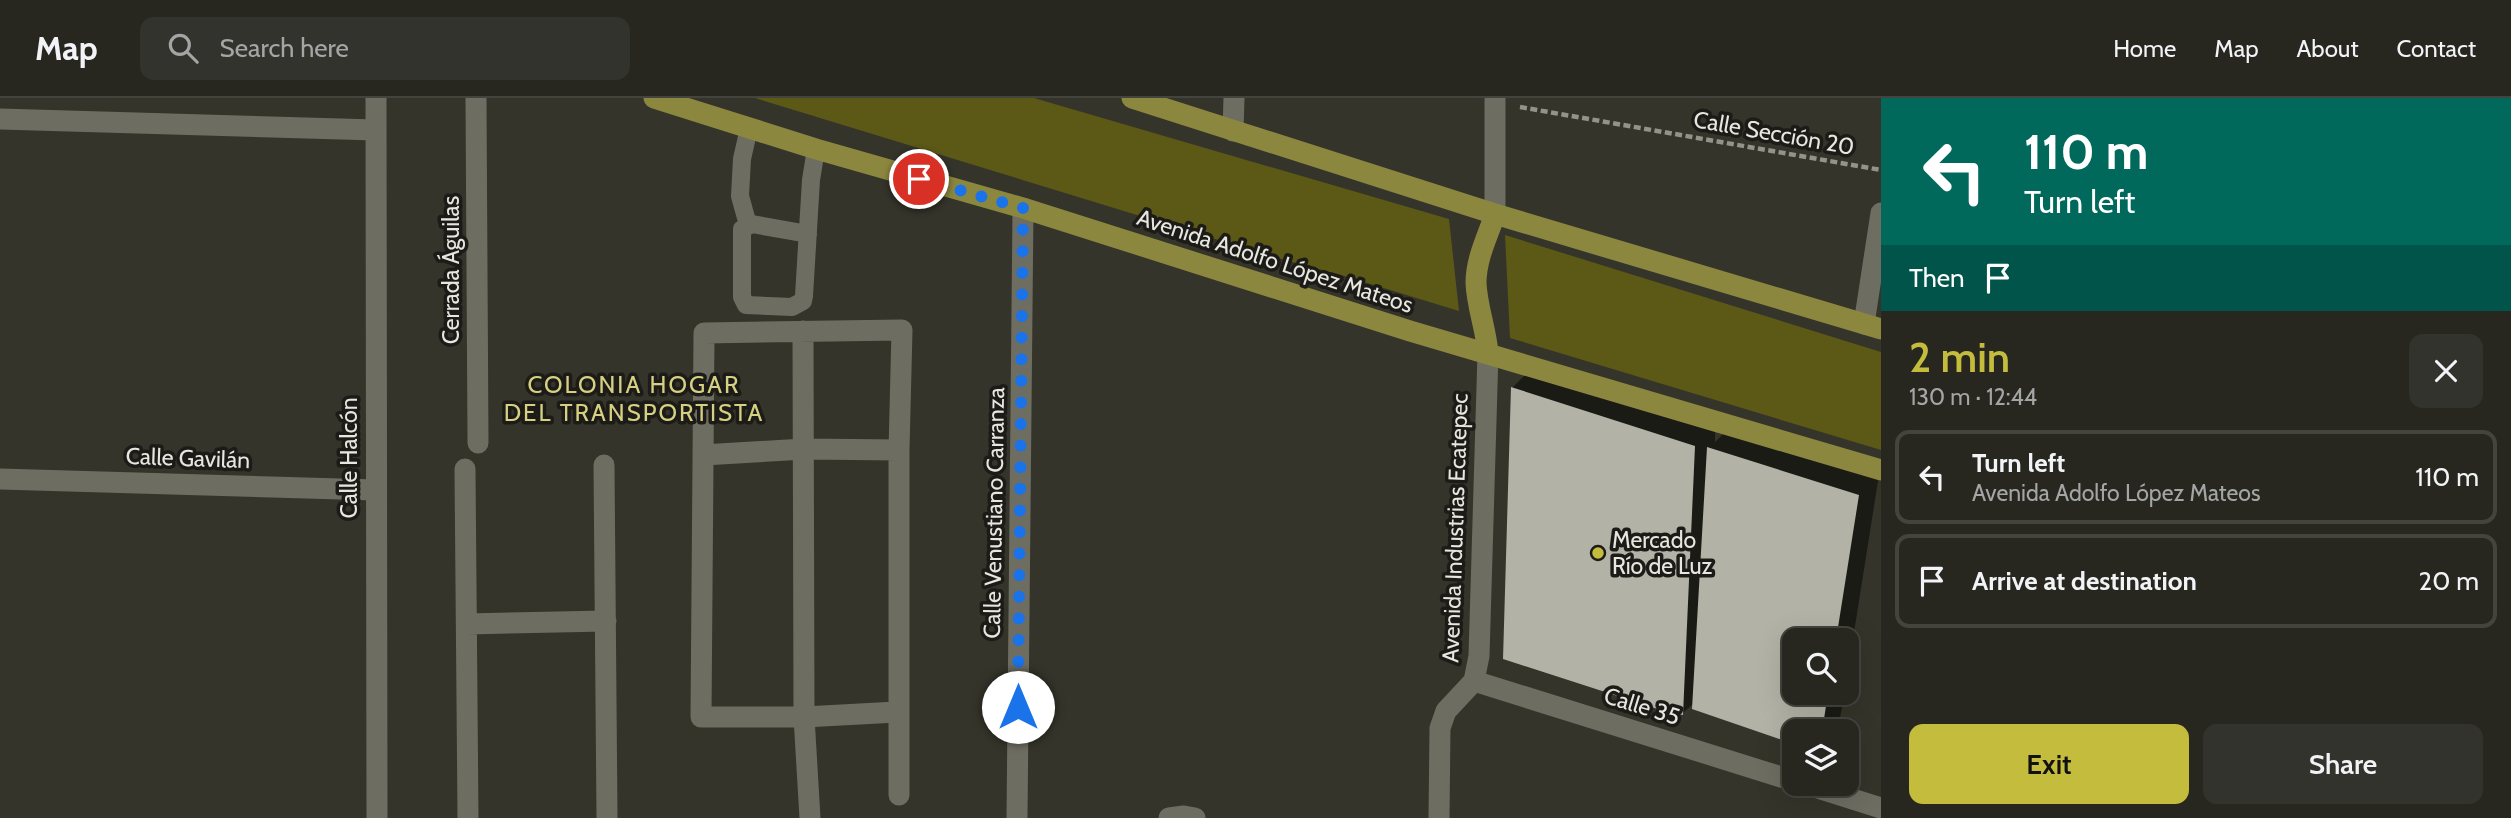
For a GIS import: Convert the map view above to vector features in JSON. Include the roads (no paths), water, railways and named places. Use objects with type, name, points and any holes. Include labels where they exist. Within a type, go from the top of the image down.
[{"type":"main road","name":"Avenida Adolfo López Mateos","points":[[654,98],[816,149],[1023,208],[1410,331],[1881,470]]},
{"type":"main road","points":[[1132,98],[1495,214],[1872,327]]},
{"type":"main road","points":[[1488,353],[1476,280],[1483,245],[1495,214]]},
{"type":"street","name":"Calle Halcón","points":[[376,98],[377,818]]},
{"type":"street","name":"Cerrada Águilas","points":[[476,98],[478,443]]},
{"type":"street","points":[[1233,131],[1234,98]]},
{"type":"street","points":[[1495,101],[1495,214]]},
{"type":"street","points":[[0,119],[376,130]]},
{"type":"street","name":"Calle Venustiano Carranza","points":[[1017,818],[1023,208]]},
{"type":"street","points":[[1872,327],[1881,213]]},
{"type":"street","points":[[897,712],[804,717],[701,717],[704,333],[902,330],[897,712],[899,795]]},
{"type":"street","points":[[803,331],[804,717],[810,818]]},
{"type":"street","name":"Avenida Industrias Ecatepec","points":[[1439,818],[1440,728],[1446,711],[1474,681],[1479,656],[1488,353]]},
{"type":"street","points":[[703,455],[804,449],[899,450]]},
{"type":"street","points":[[604,465],[607,818]]},
{"type":"street","points":[[465,469],[468,818]]},
{"type":"street","name":"Calle Gavilán","points":[[0,479],[375,489]]},
{"type":"street","points":[[467,624],[606,621]]},
{"type":"street","name":"Calle 35","points":[[1474,681],[1782,776]]},
{"type":"street","points":[[1843,796],[1881,808]]},
{"type":"street","points":[[1169,818],[1195,818]]},
{"type":"lane","points":[[748,225],[740,196],[742,159],[749,128]]},
{"type":"lane","points":[[748,225],[740,234],[742,296],[749,306],[792,307],[803,301],[816,149]]},
{"type":"lane","points":[[748,225],[808,234]]},
{"type":"place","name":"Mercado Río de Luz","points":[[1598,553]]},
{"type":"district","name":"COLONIA HOGAR DEL TRANSPORTISTA","points":[[634,399]]}]
